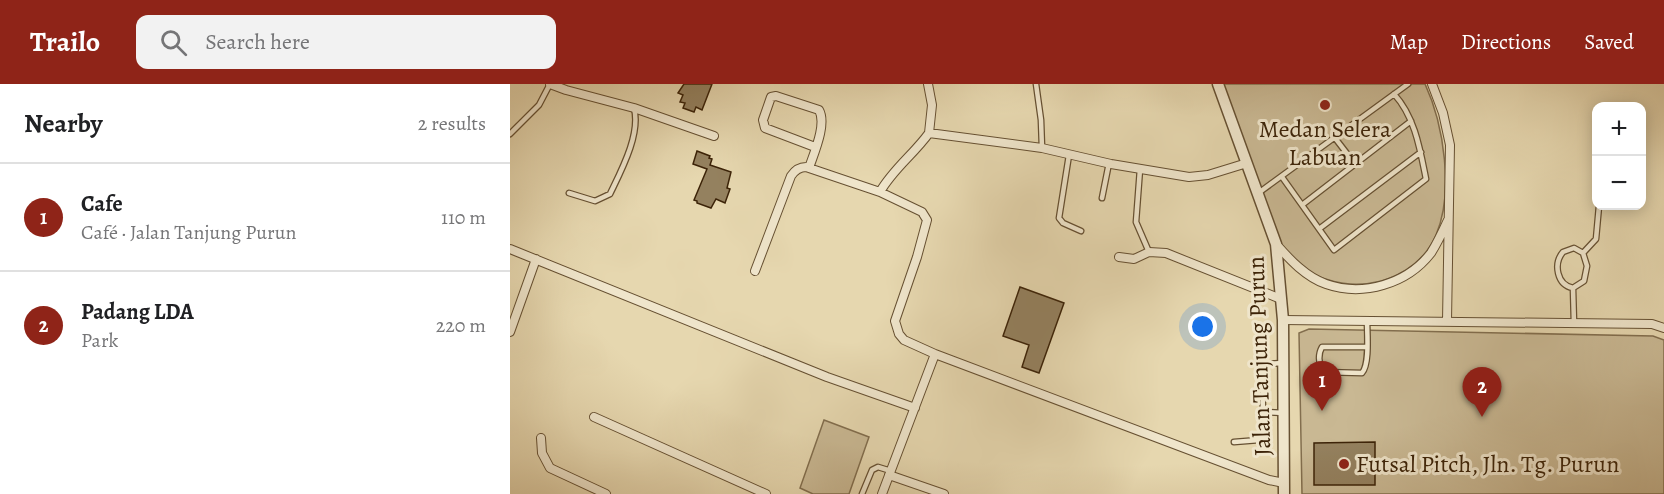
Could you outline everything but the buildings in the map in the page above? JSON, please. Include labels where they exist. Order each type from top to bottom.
[{"type":"street","points":[[550,84],[634,108],[714,136]]},
{"type":"street","points":[[880,192],[885,182],[914,153],[929,133],[932,105],[928,84]]},
{"type":"street","name":"Jalan Tanjung Purun","points":[[1218,84],[1276,244],[1283,320],[1284,489]]},
{"type":"street","points":[[1432,84],[1443,113],[1450,145],[1447,321]]},
{"type":"street","points":[[809,168],[823,122],[819,110],[776,96],[771,97],[763,120],[765,128],[815,147]]},
{"type":"street","points":[[929,133],[1042,148],[1140,169],[1198,177],[1247,163]]},
{"type":"street","points":[[754,271],[791,176],[801,167],[880,192],[922,212],[927,220],[915,265],[895,321],[898,334],[904,340],[935,354],[1269,480],[1284,489]]},
{"type":"street","points":[[1276,244],[1304,273],[1326,284],[1351,289],[1372,288],[1407,275],[1420,265],[1439,239],[1449,216]]},
{"type":"street","points":[[510,249],[827,377],[915,408]]},
{"type":"street","points":[[1119,257],[1137,259],[1149,252],[1166,253],[1281,299]]},
{"type":"street","points":[[510,332],[536,259]]},
{"type":"street","points":[[1283,320],[1652,324],[1664,328]]},
{"type":"street","points":[[882,494],[935,354]]},
{"type":"street","points":[[594,417],[766,494]]},
{"type":"street","points":[[541,438],[542,453],[550,468],[606,494]]},
{"type":"street","points":[[890,473],[944,494]]},
{"type":"lane","points":[[510,134],[539,105],[550,84]]},
{"type":"lane","points":[[1036,84],[1042,148]]},
{"type":"lane","points":[[1257,194],[1408,84]]},
{"type":"lane","points":[[1282,177],[1334,250],[1426,179],[1421,152],[1411,121],[1402,103],[1394,94]]},
{"type":"lane","points":[[568,193],[596,201],[610,194],[636,125],[634,108]]},
{"type":"lane","points":[[1302,205],[1411,121]]},
{"type":"lane","points":[[1335,138],[1355,164]]},
{"type":"lane","points":[[1319,229],[1421,152]]},
{"type":"lane","points":[[1069,154],[1059,218],[1081,231]]},
{"type":"lane","points":[[1102,198],[1109,163]]},
{"type":"lane","points":[[1140,169],[1136,222],[1149,252]]},
{"type":"lane","points":[[1583,253],[1596,239],[1599,210]]},
{"type":"lane","points":[[1574,248],[1583,253],[1587,266],[1581,284],[1573,288],[1566,286],[1559,279],[1558,259],[1567,249],[1574,248]]},
{"type":"lane","points":[[1573,288],[1574,324]]},
{"type":"lane","points":[[1367,320],[1367,347],[1366,365],[1362,373],[1322,372],[1320,366],[1322,347],[1367,347]]},
{"type":"lane","points":[[1234,442],[1259,440],[1262,437],[1263,366],[1283,363]]},
{"type":"lane","points":[[1263,412],[1284,413]]},
{"type":"lane","points":[[862,494],[872,470],[878,467],[890,473]]},
{"type":"shaded area","points":[[1222,84],[1425,84],[1442,139],[1445,180],[1445,199],[1441,218],[1436,235],[1426,252],[1398,275],[1362,284],[1325,279],[1304,268],[1279,241]]},
{"type":"shaded area","points":[[1309,329],[1653,336],[1664,340],[1664,494],[1302,494],[1299,333]]},
{"type":"shaded area","points":[[824,420],[869,437],[849,494],[813,494],[800,488]]},
{"type":"place","name":"Medan Selera Labuan","points":[[1325,105]]},
{"type":"place","name":"Cafe","points":[[1322,411]]},
{"type":"place","name":"Padang LDA","points":[[1482,417]]},
{"type":"place","name":"Futsal Pitch, Jln. Tg. Purun","points":[[1344,464]]}]
